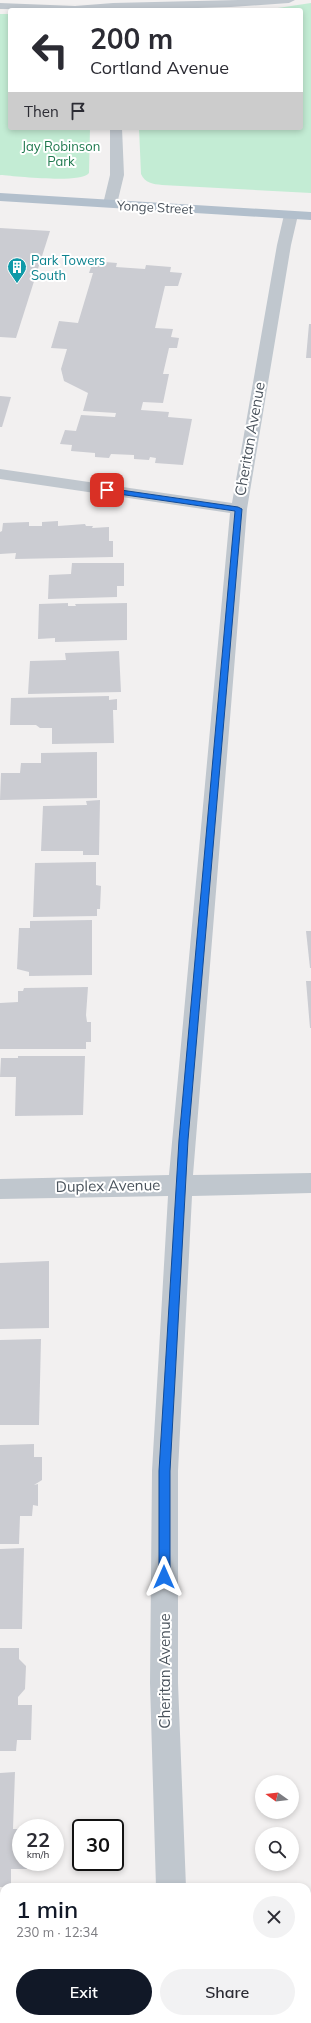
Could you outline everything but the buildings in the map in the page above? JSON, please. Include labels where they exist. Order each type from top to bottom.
[{"type":"main road","name":"Yonge Street","points":[[0,197],[311,216]]},
{"type":"street","points":[[94,8],[113,6],[231,4],[289,0]]},
{"type":"street","points":[[0,6],[38,8]]},
{"type":"street","points":[[110,204],[117,175],[116,130]]},
{"type":"street","name":"Cheritan Avenue","points":[[170,1883],[164,1683],[165,1471],[183,1140],[238,509],[284,245],[291,215]]},
{"type":"street","points":[[0,474],[238,509]]},
{"type":"street","name":"Duplex Avenue","points":[[0,1189],[311,1183]]},
{"type":"green space","points":[[311,3],[311,193],[162,185],[147,181],[141,174],[139,130],[303,130],[303,8],[278,8]]},
{"type":"green space","name":"Jay Robinson Park","points":[[0,14],[8,14],[8,130],[90,130],[89,173],[84,176],[62,179],[0,175]]},
{"type":"place","name":"Park Towers South","points":[[17,284]]},
{"type":"route","points":[[107,490],[238,509],[183,1140],[165,1471],[164,1577]]}]
